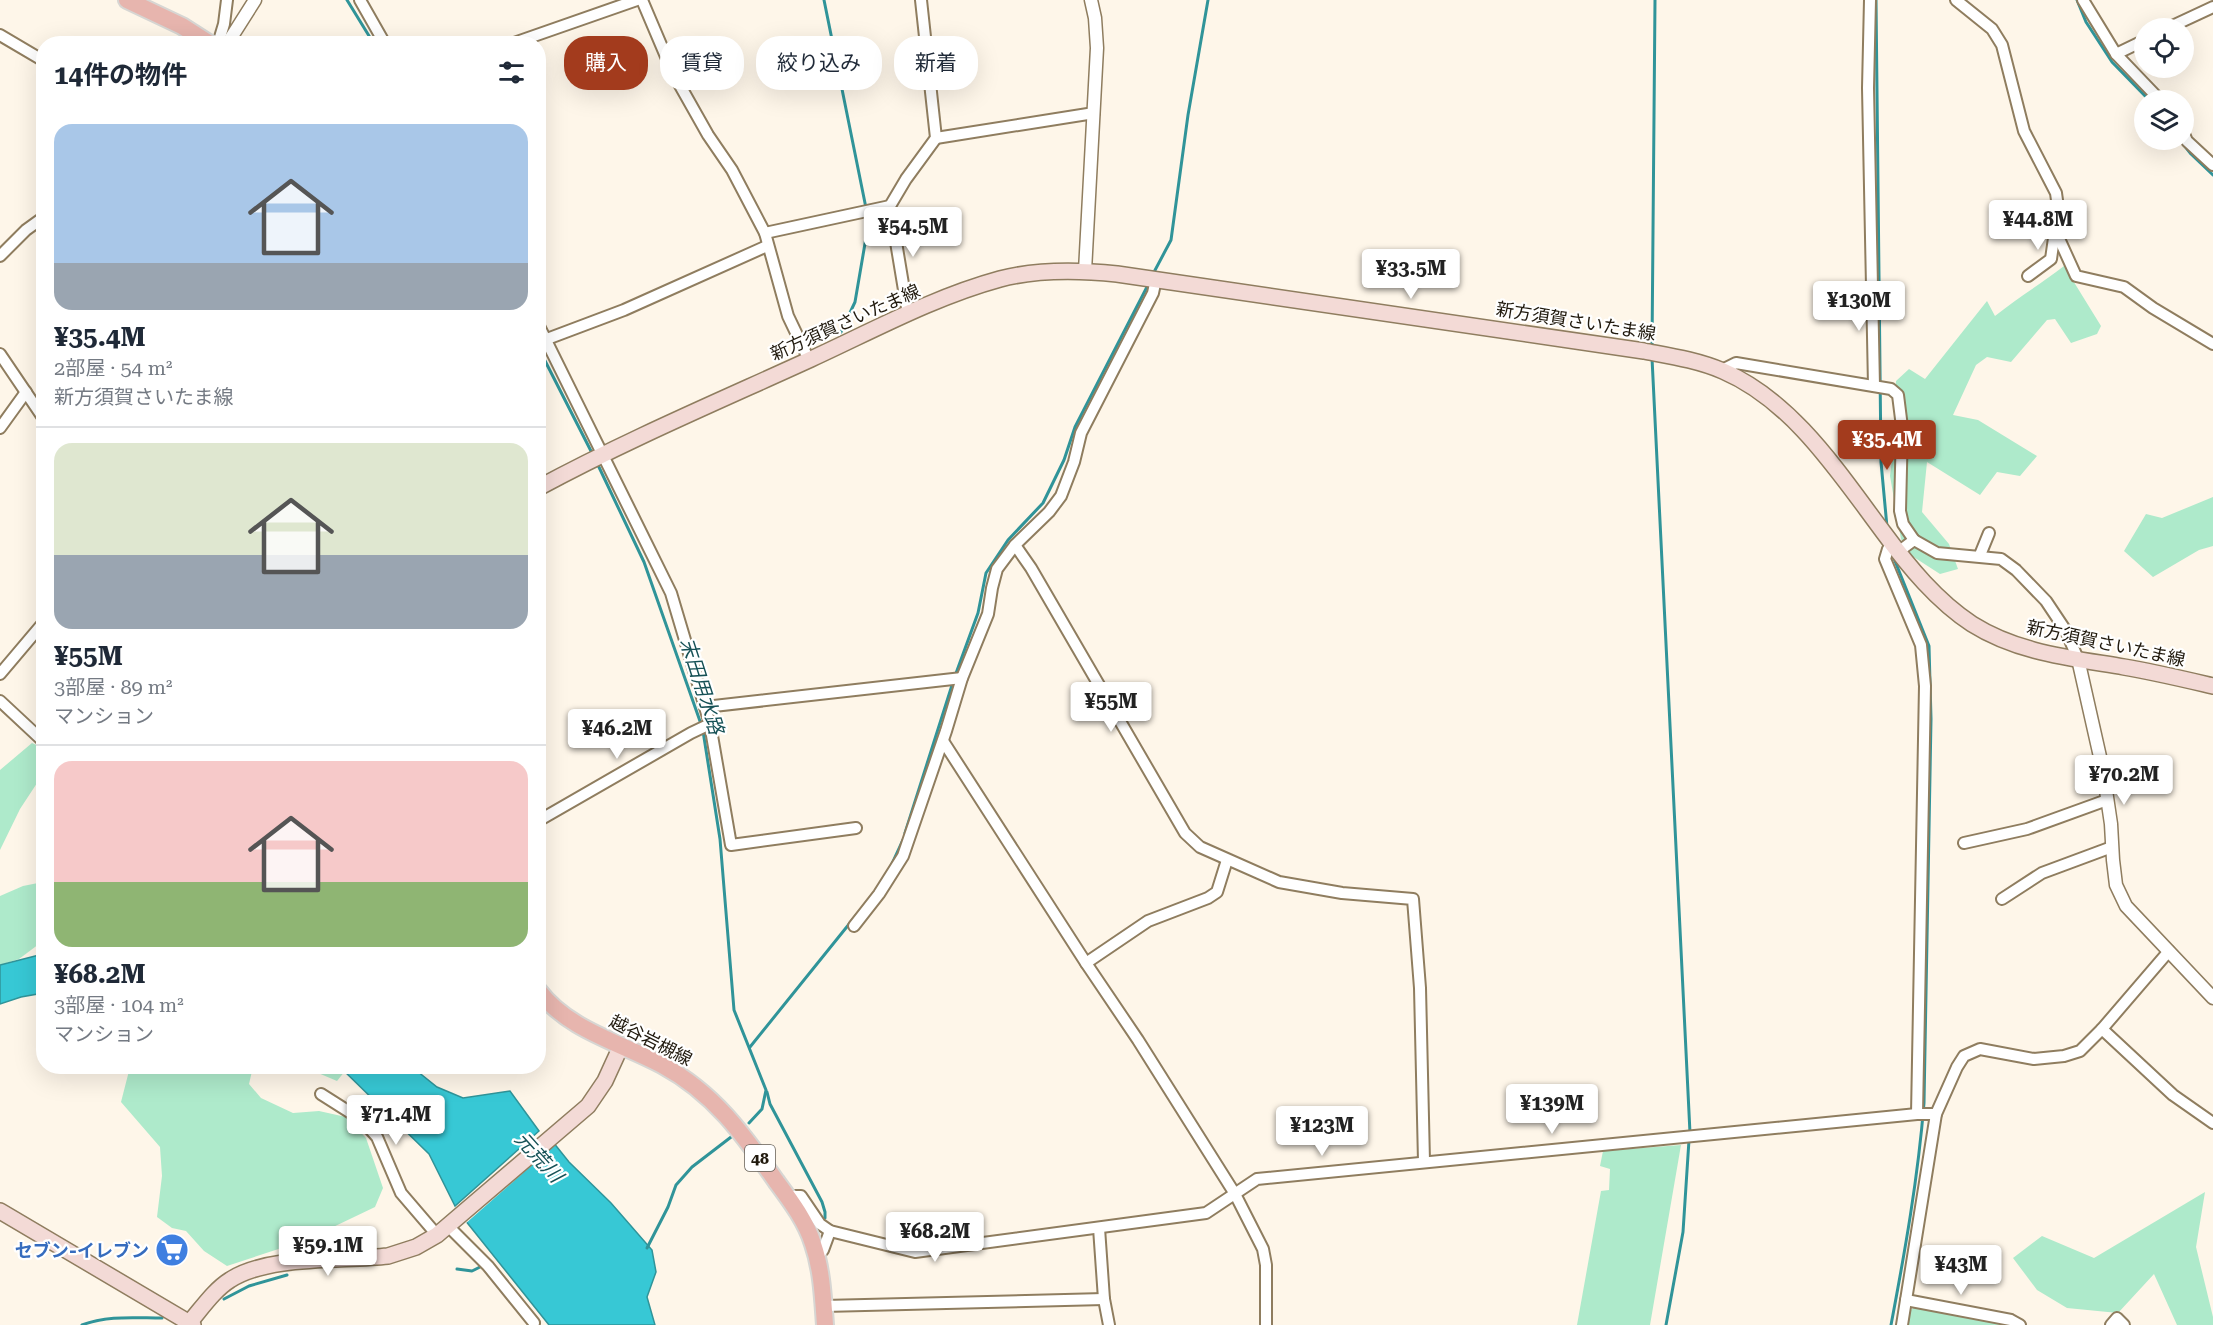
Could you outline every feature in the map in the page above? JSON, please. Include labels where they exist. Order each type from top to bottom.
[{"type":"main road","points":[[127,0],[182,26],[198,36]]},
{"type":"main road","name":"新方須賀さいたま線","points":[[546,484],[602,453],[908,314],[976,287],[1001,279],[1060,271],[1085,271],[1156,279],[1644,351],[1683,358],[1722,370],[1760,391],[1790,416],[1845,480],[1894,547],[1931,590],[1954,611],[1973,624],[2019,647],[2213,686]]},
{"type":"main road","name":"越谷岩槻線","points":[[546,999],[566,1017],[684,1078],[724,1111],[787,1196],[806,1227],[817,1257],[825,1325]]},
{"type":"main road","points":[[0,1211],[191,1324],[219,1288],[249,1270],[271,1265],[388,1256],[416,1247],[446,1228],[588,1106],[597,1095],[621,1046]]},
{"type":"street","points":[[220,36],[227,0]]},
{"type":"street","points":[[232,36],[255,0]]},
{"type":"street","points":[[360,0],[381,36]]},
{"type":"street","points":[[534,36],[637,0]]},
{"type":"street","points":[[642,0],[673,73],[708,135],[732,170],[765,233],[788,316],[809,360]]},
{"type":"street","points":[[908,314],[890,206],[906,179],[936,138],[921,0]]},
{"type":"street","points":[[1085,271],[1097,41],[1091,0]]},
{"type":"street","points":[[1870,0],[1868,88],[1874,386]]},
{"type":"street","points":[[1956,0],[1992,29],[2002,45],[2024,131],[2056,193],[2060,222],[2055,231],[2051,259],[2028,276]]},
{"type":"street","points":[[2083,0],[2116,54],[2150,90]]},
{"type":"street","points":[[2190,18],[2213,7]]},
{"type":"street","points":[[0,35],[36,55]]},
{"type":"street","points":[[2116,54],[2134,45]]},
{"type":"street","points":[[936,138],[1094,113]]},
{"type":"street","points":[[2194,147],[2213,165]]},
{"type":"street","points":[[765,233],[890,206]]},
{"type":"street","points":[[0,256],[36,223]]},
{"type":"street","points":[[2055,231],[2076,276],[2124,286],[2153,308],[2213,344]]},
{"type":"street","points":[[767,246],[624,310],[547,339],[671,593],[710,724],[731,845],[856,828]]},
{"type":"street","points":[[854,926],[879,894],[903,856],[962,678],[988,614],[997,569],[1015,545],[1061,496],[1074,462],[1081,433],[1153,293],[1156,279]]},
{"type":"street","points":[[0,354],[36,407]]},
{"type":"street","points":[[1722,370],[1736,363],[1891,388],[1899,395],[1901,405],[1900,511],[1903,524],[1914,540],[1937,553],[1980,555],[2001,559],[2016,570],[2046,601],[2066,631],[2078,659],[2103,770],[2116,885],[2126,906],[2213,998]]},
{"type":"street","points":[[0,428],[26,392]]},
{"type":"street","points":[[1980,555],[1989,533]]},
{"type":"street","points":[[1914,540],[1902,549],[1894,547],[1888,549],[1885,559],[1921,645],[1925,686],[1917,1114]]},
{"type":"street","points":[[1015,545],[1037,578],[1185,833],[1200,847],[1279,882],[1342,893],[1413,899],[1420,988],[1424,1161]]},
{"type":"street","points":[[0,674],[36,631]]},
{"type":"street","points":[[705,707],[962,678]]},
{"type":"street","points":[[0,701],[36,735]]},
{"type":"street","points":[[546,816],[710,724]]},
{"type":"street","points":[[943,741],[1138,1040],[1235,1194],[1263,1250],[1266,1265],[1266,1325]]},
{"type":"street","points":[[1964,843],[2027,829],[2107,800]]},
{"type":"street","points":[[2002,899],[2042,873],[2112,847]]},
{"type":"street","points":[[1086,963],[1148,921],[1208,898],[1217,892],[1227,860]]},
{"type":"street","points":[[1902,1325],[1936,1114],[1964,1056],[1980,1049],[2034,1059],[2064,1056],[2080,1051],[2102,1029],[2169,951]]},
{"type":"street","points":[[2102,1029],[2174,1095],[2213,1123]]},
{"type":"street","points":[[321,1094],[362,1120],[377,1137],[401,1193],[446,1228],[488,1266],[534,1323]]},
{"type":"street","points":[[787,1196],[801,1196],[820,1224],[830,1231],[898,1249],[915,1251],[1206,1213],[1257,1179],[1424,1161],[1936,1114]]},
{"type":"street","points":[[1099,1228],[1104,1299],[1110,1325]]},
{"type":"street","points":[[817,1257],[823,1250],[830,1231]]},
{"type":"street","points":[[824,1306],[1104,1299]]},
{"type":"street","points":[[1906,1300],[2014,1323]]},
{"type":"street","points":[[2111,1325],[2116,1318],[2124,1325]]},
{"type":"green space","points":[[2064,266],[2101,326],[2097,334],[2071,343],[2055,319],[2047,320],[2011,362],[1987,357],[1976,365],[1953,415],[1978,420],[2037,456],[2020,476],[1997,472],[1980,495],[1927,462],[1922,512],[1949,544],[1958,569],[1940,574],[1909,554],[1901,539],[1890,476],[1896,381],[1909,369],[1925,379],[1987,301],[1995,316]]},
{"type":"green space","points":[[2213,497],[2213,546],[2199,550],[2153,577],[2124,551],[2146,514],[2162,518]]},
{"type":"green space","points":[[32,743],[36,745],[36,785],[20,809],[0,850],[0,770]]},
{"type":"green space","points":[[36,883],[36,946],[19,959],[0,965],[0,896],[23,886]]},
{"type":"green space","points":[[128,1074],[251,1074],[249,1084],[261,1098],[293,1113],[319,1111],[346,1117],[366,1138],[383,1188],[375,1207],[306,1240],[227,1266],[204,1251],[186,1231],[172,1228],[157,1217],[162,1176],[160,1147],[121,1102]]},
{"type":"green space","points":[[320,1074],[343,1074],[337,1081]]},
{"type":"green space","points":[[1681,1145],[1650,1325],[1577,1325],[1601,1191],[1609,1190],[1610,1169],[1600,1166],[1603,1151]]},
{"type":"green space","points":[[2205,1192],[2196,1247],[2213,1325],[2177,1325],[2154,1274],[2118,1313],[2067,1308],[2037,1290],[2013,1258],[2042,1236],[2094,1258]]},
{"type":"green space","points":[[1914,1307],[2003,1325],[1907,1325],[1910,1311]]},
{"type":"water","points":[[36,956],[36,994],[0,1004],[0,965]]},
{"type":"water","points":[[347,1074],[421,1074],[437,1087],[463,1098],[510,1091],[539,1131],[455,1206],[429,1154]]},
{"type":"water","name":"元荒川","points":[[553,1142],[652,1250],[656,1272],[647,1297],[655,1325],[549,1325],[465,1220]]},
{"type":"pier","points":[[554,1140],[557,1143],[465,1224],[462,1221]]},
{"type":"waterway","name":"末田用水路","points":[[347,0],[369,36]]},
{"type":"waterway","points":[[824,0],[866,208]]},
{"type":"waterway","points":[[1153,274],[1171,240],[1188,115],[1208,0]]},
{"type":"waterway","points":[[1652,348],[1655,0]]},
{"type":"waterway","points":[[1876,0],[1881,462],[1887,527]]},
{"type":"waterway","points":[[2077,0],[2086,22],[2112,62],[2139,90]]},
{"type":"waterway","points":[[2188,150],[2213,175]]},
{"type":"waterway","points":[[841,332],[855,302],[868,226],[867,214]]},
{"type":"waterway","points":[[955,676],[978,613],[986,573],[1008,540],[1043,503],[1064,460],[1075,427],[1149,283]]},
{"type":"waterway","points":[[1652,358],[1690,1133]]},
{"type":"waterway","name":"末田用水路","points":[[546,363],[593,455]]},
{"type":"waterway","name":"末田用水路","points":[[597,463],[644,562],[701,724]]},
{"type":"waterway","points":[[1891,1325],[1910,1214],[1924,1103],[1931,719],[1929,646],[1893,556]]},
{"type":"waterway","points":[[905,833],[953,682]]},
{"type":"waterway","name":"末田用水路","points":[[703,731],[720,839],[734,1010],[766,1090],[762,1109],[749,1123]]},
{"type":"waterway","points":[[891,866],[903,840]]},
{"type":"waterway","points":[[750,1047],[858,913]]},
{"type":"waterway","points":[[767,1092],[770,1104],[822,1202],[825,1218]]},
{"type":"waterway","points":[[647,1248],[668,1207],[676,1185],[692,1167],[735,1134]]},
{"type":"waterway","points":[[1666,1325],[1683,1232],[1689,1140]]},
{"type":"waterway","points":[[457,1269],[472,1271],[480,1267]]},
{"type":"waterway","points":[[224,1299],[249,1286],[287,1275]]},
{"type":"waterway","points":[[82,1325],[111,1318],[162,1318]]},
{"type":"place","name":"セブン-イレブン","points":[[172,1250]]}]
